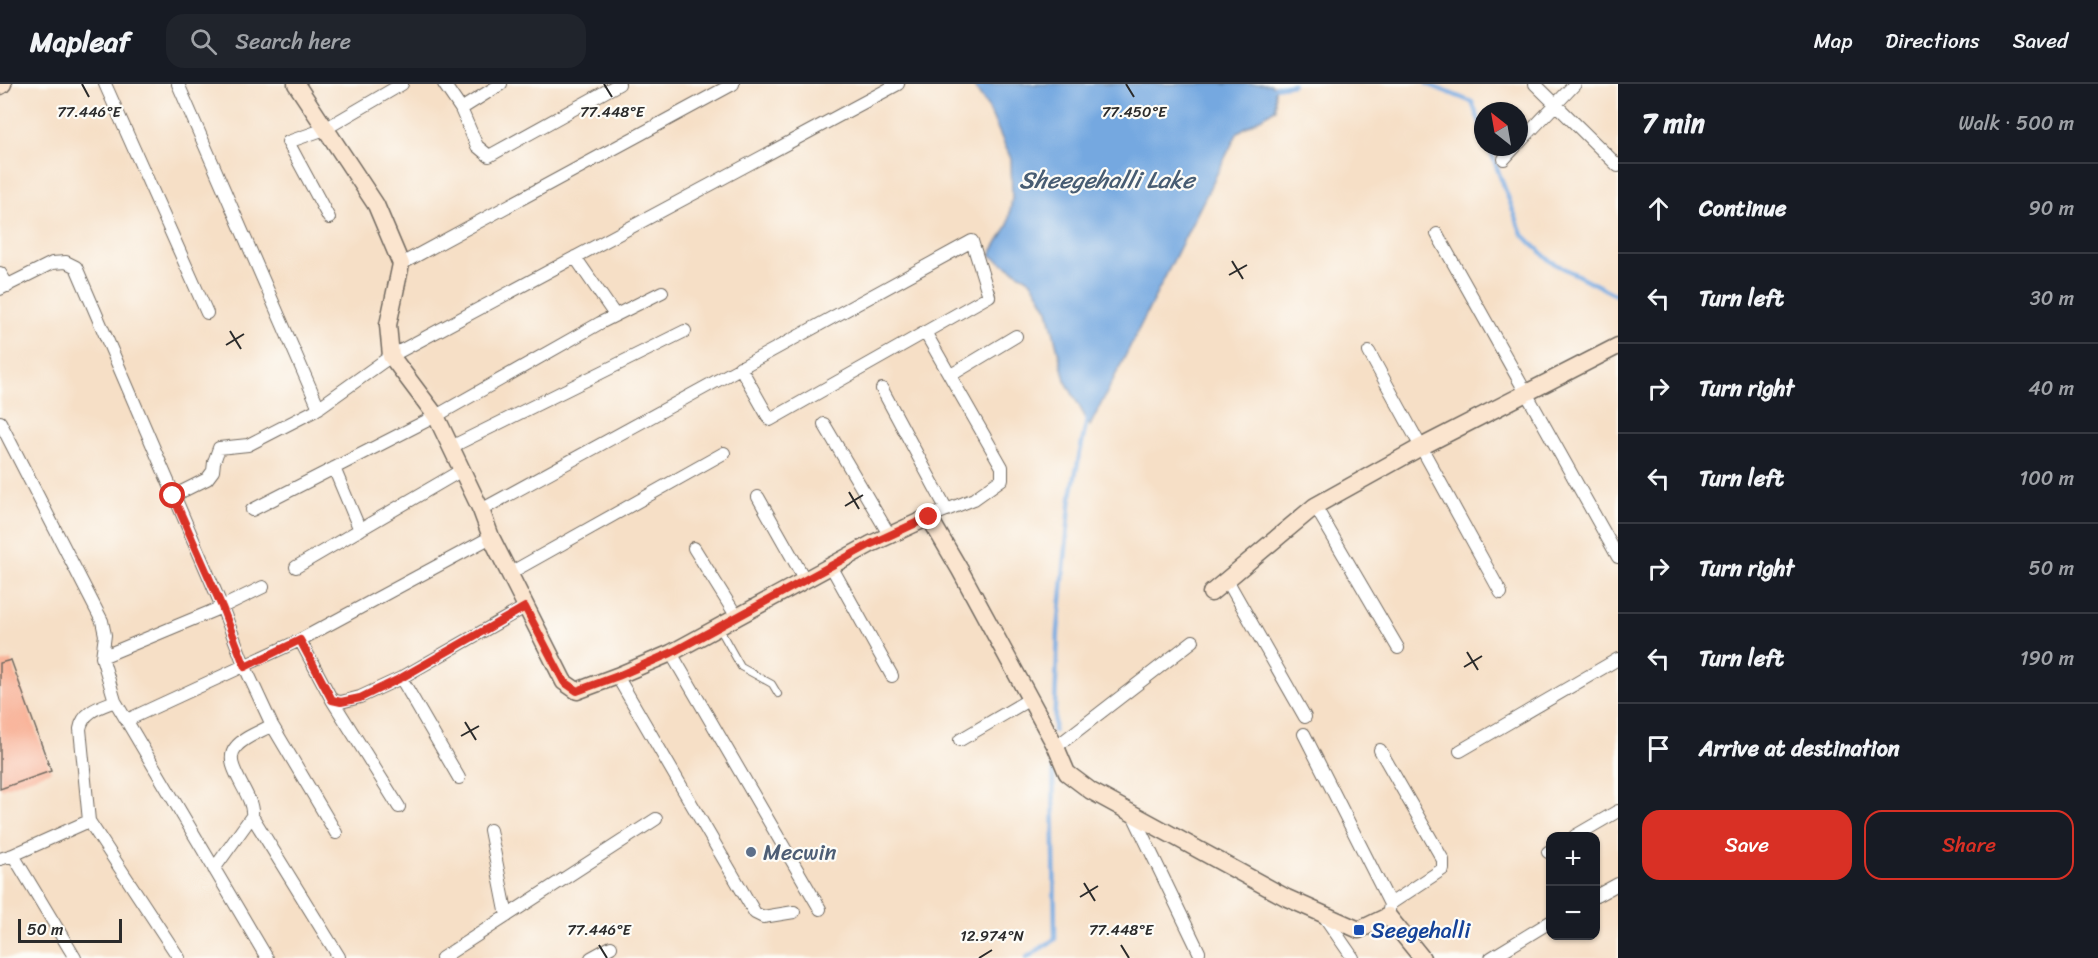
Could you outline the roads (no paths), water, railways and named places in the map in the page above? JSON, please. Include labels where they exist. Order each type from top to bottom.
[{"type":"street","points":[[105,84],[207,313]]},
{"type":"street","points":[[178,84],[286,327],[319,408]]},
{"type":"street","points":[[296,84],[376,205],[401,264],[388,325],[391,356],[436,416],[525,607],[564,682],[577,691],[671,653],[890,536],[974,499],[1002,479],[1002,467],[925,332]]},
{"type":"street","points":[[329,218],[288,142],[325,129],[402,84]]},
{"type":"street","points":[[444,84],[461,109],[477,146],[489,156],[619,84]]},
{"type":"street","points":[[461,109],[501,84]]},
{"type":"street","points":[[401,264],[733,84]]},
{"type":"street","points":[[173,496],[207,479],[213,471],[219,448],[248,445],[319,408],[391,356],[898,84]]},
{"type":"street","points":[[1535,84],[1618,166]]},
{"type":"street","points":[[1528,134],[1575,84]]},
{"type":"street","points":[[1504,159],[1507,156]]},
{"type":"street","points":[[1437,234],[1618,557]]},
{"type":"street","points":[[481,510],[740,367],[972,241],[989,296],[770,420],[740,367]]},
{"type":"street","points":[[575,257],[615,315]]},
{"type":"street","points":[[0,273],[4,287],[52,263],[66,262],[76,267],[222,607],[245,667],[272,724],[336,833]]},
{"type":"street","points":[[252,510],[436,416],[615,315],[662,292]]},
{"type":"street","points":[[451,447],[685,330]]},
{"type":"street","points":[[951,375],[1017,336]]},
{"type":"street","points":[[1211,593],[1315,506],[1421,447],[1618,346]]},
{"type":"street","points":[[1369,352],[1501,593]]},
{"type":"street","points":[[882,389],[946,510]]},
{"type":"street","points":[[0,422],[102,621],[105,635],[102,657],[115,700],[267,958]]},
{"type":"street","points":[[824,424],[890,536]]},
{"type":"street","points":[[510,573],[724,453]]},
{"type":"street","points":[[334,468],[360,530]]},
{"type":"street","points":[[296,567],[462,470]]},
{"type":"street","points":[[758,497],[805,580]]},
{"type":"street","points":[[1315,506],[1398,648]]},
{"type":"street","points":[[929,517],[1056,747],[1066,773],[1132,815],[1287,898],[1359,930],[1443,869],[1443,860],[1380,750]]},
{"type":"street","points":[[127,720],[300,640],[491,537]]},
{"type":"street","points":[[694,548],[737,617]]},
{"type":"street","points":[[831,566],[892,676]]},
{"type":"street","points":[[1227,580],[1305,717]]},
{"type":"street","points":[[102,657],[222,607],[263,587]]},
{"type":"street","points":[[332,700],[341,702],[360,698],[401,678],[525,607]]},
{"type":"street","points":[[300,640],[332,700],[399,807]]},
{"type":"street","points":[[1056,747],[1193,641]]},
{"type":"street","points":[[671,653],[820,909]]},
{"type":"street","points":[[1460,751],[1618,659]]},
{"type":"street","points":[[618,676],[755,913],[763,917],[794,912]]},
{"type":"street","points":[[401,678],[459,778]]},
{"type":"street","points":[[960,740],[1030,699]]},
{"type":"street","points":[[115,700],[89,712],[82,720],[80,729],[89,821],[179,958]]},
{"type":"street","points":[[214,869],[252,816],[254,808],[232,763],[232,753],[237,745],[272,724]]},
{"type":"street","points":[[1304,735],[1389,910],[1422,958]]},
{"type":"street","points":[[1583,832],[1618,811]]},
{"type":"street","points":[[1132,815],[1199,952]]},
{"type":"street","points":[[252,816],[339,957]]},
{"type":"street","points":[[442,958],[656,819]]},
{"type":"street","points":[[0,859],[89,821]]},
{"type":"street","points":[[490,830],[507,916]]},
{"type":"street","points":[[13,855],[75,958]]},
{"type":"street","points":[[1600,894],[1618,884]]},
{"type":"street","points":[[1324,916],[1353,958]]},
{"type":"street","points":[[1491,958],[1546,925]]},
{"type":"street","points":[[591,958],[611,947]]},
{"type":"lane","points":[[719,627],[741,667],[772,684],[778,694]]},
{"type":"water","name":"Sheegehalli Lake","points":[[972,84],[1270,84],[1275,87],[1275,109],[1238,132],[1090,426],[1065,380],[1048,310],[1031,281],[990,255],[1008,225],[1012,198],[1011,159],[988,107]]},
{"type":"waterway","points":[[1275,87],[1293,84]]},
{"type":"waterway","points":[[1427,84],[1472,102],[1474,107]]},
{"type":"waterway","points":[[1492,156],[1522,234],[1550,261],[1618,296]]},
{"type":"waterway","points":[[1054,731],[1058,631],[1071,495],[1088,415]]},
{"type":"waterway","points":[[1026,958],[1055,939],[1053,757]]},
{"type":"place","name":"Mecwin","points":[[751,852]]},
{"type":"place","name":"Seegehalli","points":[[1359,930]]}]
